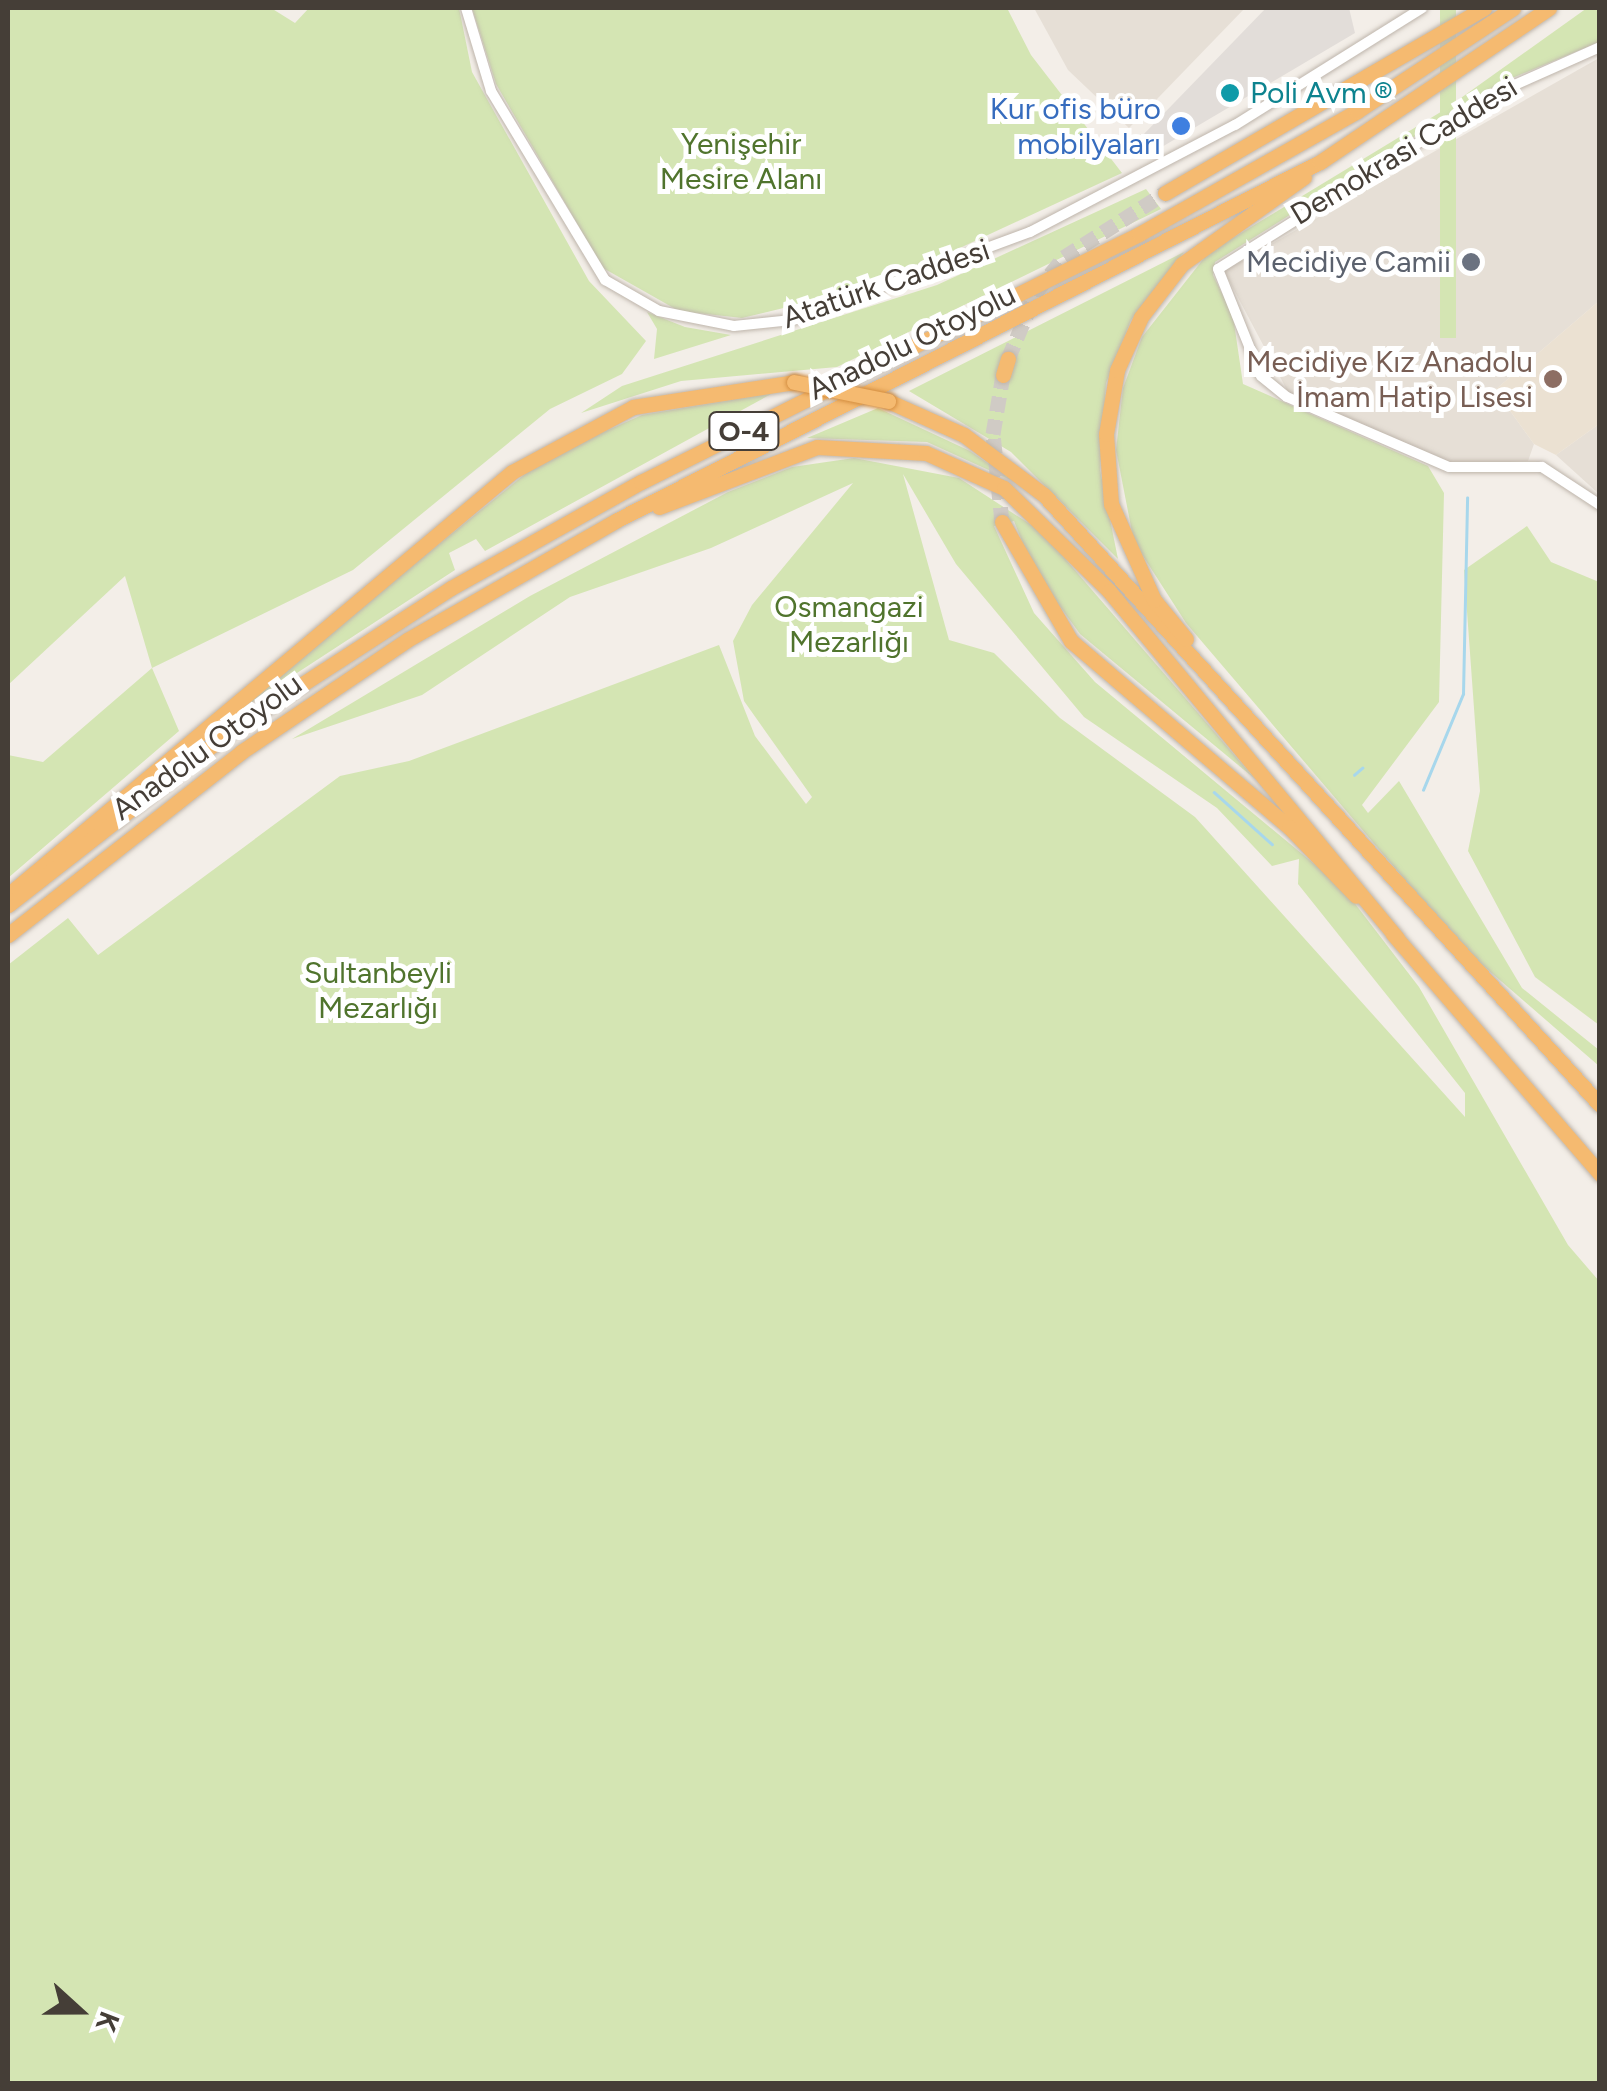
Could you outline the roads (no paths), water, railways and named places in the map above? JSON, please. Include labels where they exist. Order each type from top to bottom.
[{"type":"highway","points":[[1165,193],[1484,8]]},
{"type":"highway","name":"Anadolu Otoyolu","points":[[8,905],[236,727],[434,598],[656,475],[1139,234],[1357,111],[1513,8]]},
{"type":"highway","name":"Anadolu Otoyolu","points":[[8,935],[242,752],[407,640],[618,520],[1320,162],[1549,8]]},
{"type":"highway","points":[[1220,687],[1126,546],[1111,504],[1109,403],[1134,330],[1182,264],[1320,162]]},
{"type":"highway","points":[[8,895],[512,472],[633,407],[794,382],[888,401],[964,436],[1044,495],[1600,1105]]},
{"type":"highway","points":[[618,520],[817,447],[881,445],[978,473],[1057,533],[1600,1174]]},
{"type":"highway","points":[[1002,522],[1072,641],[1290,827],[1397,938]]},
{"type":"street","name":"Atatürk Caddesi","points":[[466,8],[491,91],[606,280],[685,319],[792,320],[880,292],[1030,232],[1166,162],[1422,8]]},
{"type":"street","name":"Demokrasi Caddesi","points":[[1600,48],[1500,92],[1218,269],[1261,376],[1287,398],[1449,467],[1542,467],[1600,505]]},
{"type":"waterway","points":[[1423,790],[1463,694],[1467,498]]},
{"type":"waterway","points":[[1354,775],[1362,768]]},
{"type":"waterway","points":[[1214,792],[1272,844]]},
{"type":"tunnel","points":[[1008,359],[1036,292],[1064,257],[1165,193]]},
{"type":"tunnel","points":[[1002,522],[993,434],[1003,375]]},
{"type":"place","name":"Poli Avm ®","points":[[1230,93]]},
{"type":"place","name":"Kur ofis büro mobilyaları","points":[[1181,126]]},
{"type":"place","name":"Mecidiye Camii","points":[[1471,262]]},
{"type":"place","name":"Mecidiye Kız Anadolu İmam Hatip Lisesi","points":[[1553,379]]},
{"type":"park label","name":"Yenişehir Mesire Alanı","points":[[741,161]]},
{"type":"park label","name":"Osmangazi Mezarlığı","points":[[849,624]]},
{"type":"park label","name":"Sultanbeyli Mezarlığı","points":[[378,990]]}]
